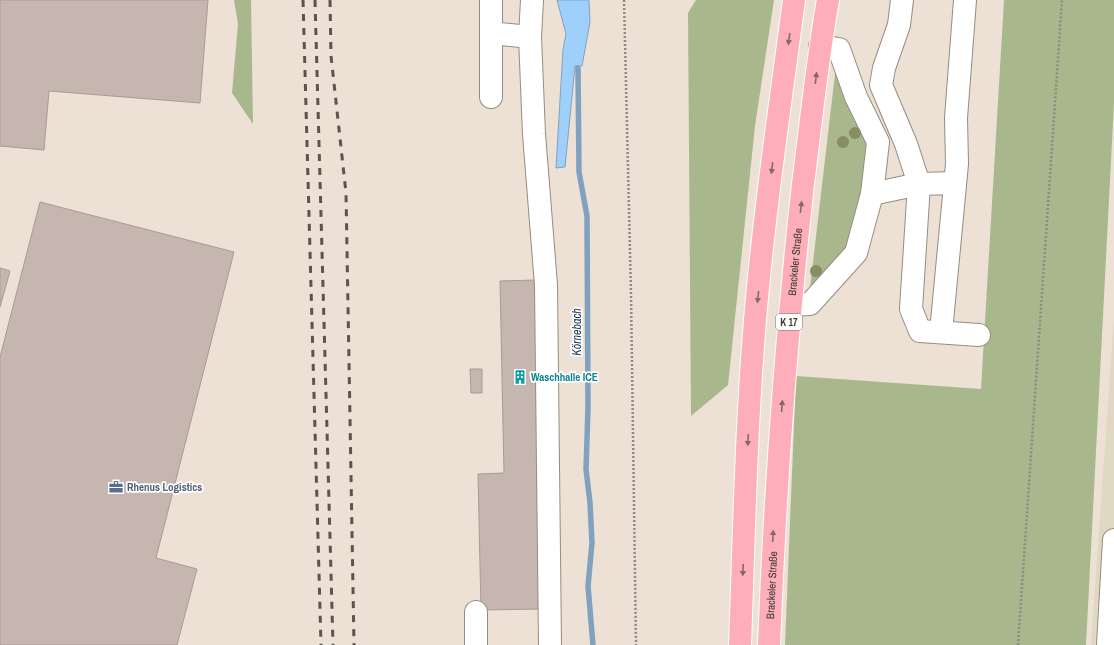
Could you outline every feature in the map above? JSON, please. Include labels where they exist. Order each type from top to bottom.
[{"type":"highway","points":[[740,645],[745,503],[755,320],[766,216],[794,0]]},
{"type":"highway","name":"Brackeler Straße","points":[[768,645],[775,502],[790,305],[820,46],[828,0]]},
{"type":"lane","points":[[491,0],[491,97]]},
{"type":"lane","points":[[532,0],[530,37],[534,134],[546,285],[550,645]]},
{"type":"lane","points":[[902,0],[899,25],[884,68],[881,85],[906,144],[919,184],[911,309],[920,331],[979,334]]},
{"type":"lane","points":[[941,332],[957,164],[956,118],[965,0]]},
{"type":"lane","points":[[492,33],[530,37]]},
{"type":"lane","points":[[790,305],[810,304],[856,253],[872,194],[878,142],[856,97],[839,49],[820,46]]},
{"type":"lane","points":[[872,194],[919,184],[955,183]]},
{"type":"lane","points":[[1108,645],[1114,540]]},
{"type":"lane","points":[[476,612],[476,645]]},
{"type":"path","points":[[624,0],[632,294],[636,645]]},
{"type":"path","points":[[1018,645],[1062,0]]},
{"type":"shaded area","points":[[1114,317],[1114,645],[1091,645]]},
{"type":"green space","points":[[234,0],[251,0],[253,124],[232,93],[238,24]]},
{"type":"green space","points":[[696,0],[774,0],[755,126],[728,385],[691,416],[688,13]]},
{"type":"green space","points":[[1004,0],[1114,0],[1114,103],[1086,645],[785,645],[796,376],[981,389]]},
{"type":"green space","points":[[835,74],[838,75],[870,135],[857,235],[849,250],[828,267],[811,289],[810,288]]},
{"type":"water","points":[[557,0],[589,0],[590,22],[582,66],[575,66],[565,167],[556,168],[563,49],[566,34]]},
{"type":"building","points":[[0,0],[208,0],[200,103],[49,91],[44,150],[0,146]]},
{"type":"building","points":[[40,202],[234,252],[156,558],[197,569],[177,645],[0,645],[0,357]]},
{"type":"building","points":[[0,268],[10,271],[0,307]]},
{"type":"building","name":"Waschhalle ICE","points":[[536,280],[542,609],[481,610],[478,474],[504,473],[500,281]]},
{"type":"building","points":[[470,369],[482,369],[482,393],[471,393]]},
{"type":"waterway","name":"Körnebach","points":[[578,68],[579,172],[587,216],[588,408],[586,469],[590,503],[592,543],[588,586],[593,645]]},
{"type":"railway","points":[[303,0],[321,645]]},
{"type":"railway","points":[[315,0],[333,645]]},
{"type":"railway","points":[[330,0],[331,56],[346,193],[354,645]]},
{"type":"place","name":"Waschhalle ICE","points":[[520,377]]},
{"type":"place","name":"Rhenus Logistics","points":[[116,487]]}]
